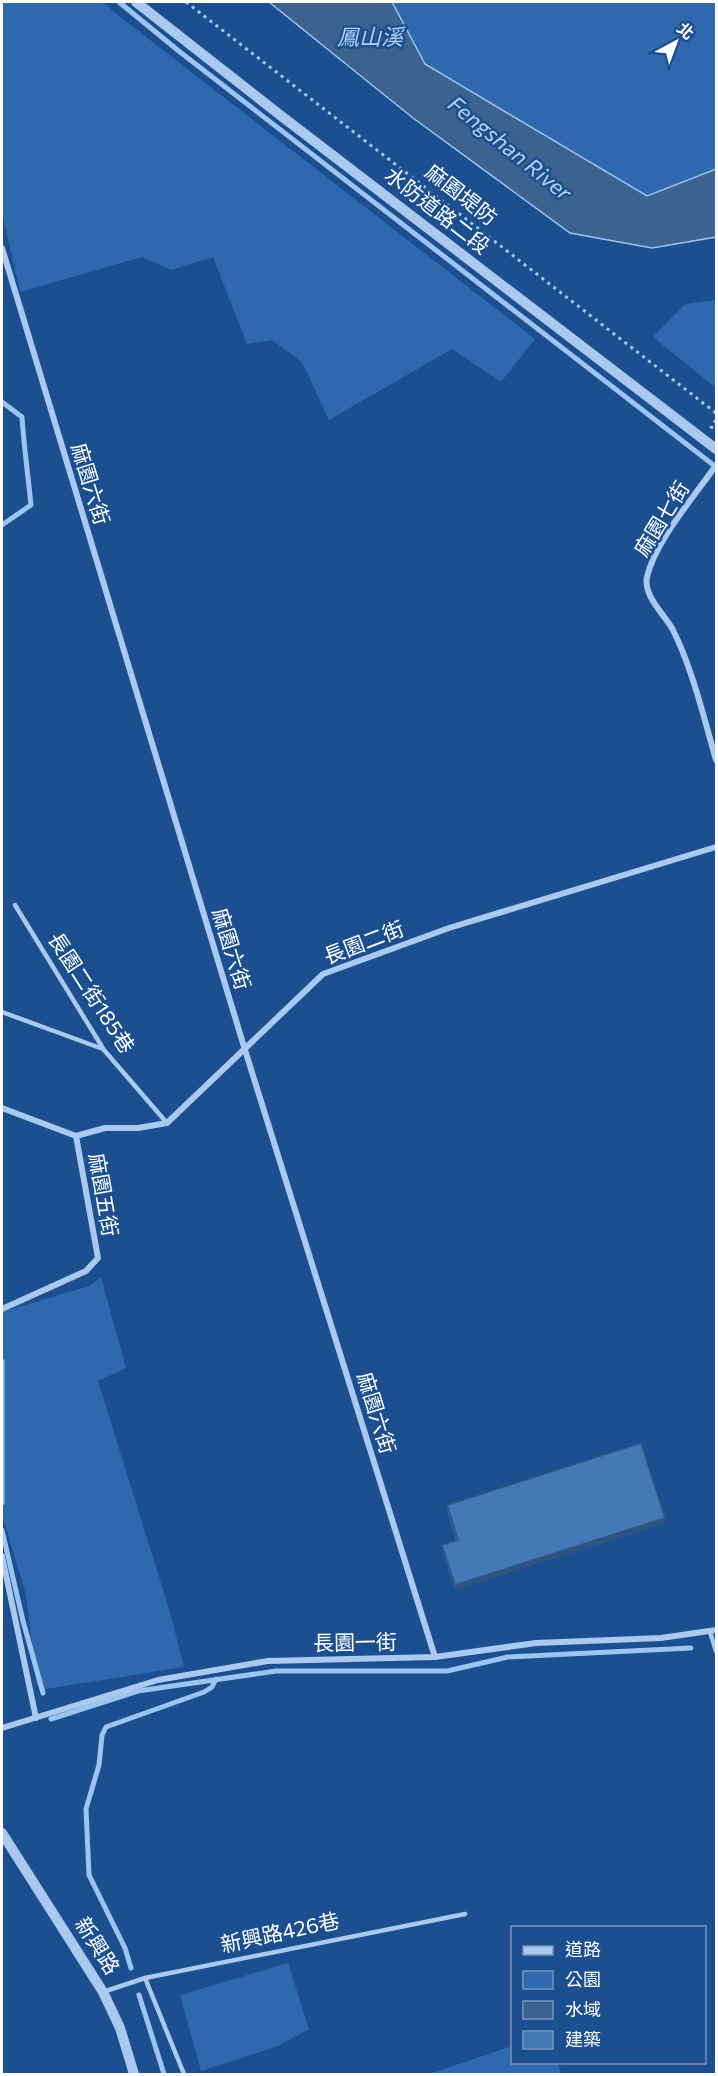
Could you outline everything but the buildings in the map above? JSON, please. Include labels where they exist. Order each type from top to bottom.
[{"type":"street","name":"水防道路二段","points":[[136,2],[466,259],[717,449]]},
{"type":"street","name":"麻園六街","points":[[2,248],[244,1050],[435,1657]]},
{"type":"street","name":"麻園七街","points":[[717,465],[666,537],[655,556],[646,580],[650,594],[672,628],[683,653],[717,760]]},
{"type":"street","name":"長園二街","points":[[166,1124],[323,974],[449,928],[717,847]]},
{"type":"street","points":[[2,1108],[76,1136],[105,1128],[138,1128],[166,1124]]},
{"type":"street","name":"麻園五街","points":[[2,1309],[86,1271],[98,1258],[76,1136]]},
{"type":"street","points":[[2,1556],[36,1718]]},
{"type":"street","name":"長園一街","points":[[2,1728],[158,1680],[268,1661],[435,1657],[536,1643],[661,1638],[713,1631]]},
{"type":"street","name":"新興路","points":[[2,1833],[5,1847],[103,1992],[120,2028],[134,2074]]},
{"type":"lane","name":"長園二街185巷","points":[[15,905],[104,1050],[166,1124]]},
{"type":"lane","points":[[2,1012],[104,1050]]},
{"type":"lane","points":[[713,1631],[717,1651]]},
{"type":"lane","name":"新興路426巷","points":[[103,1992],[145,1978],[465,1914]]},
{"type":"lane","points":[[145,1978],[184,2074]]},
{"type":"path","name":"麻園堤防","points":[[186,2],[717,413]]},
{"type":"path","points":[[717,420],[711,427],[717,431]]},
{"type":"green space","points":[[2,2],[104,2],[535,339],[501,382],[452,349],[329,420],[302,362],[272,340],[247,344],[213,257],[171,270],[142,257],[20,292],[2,212]]},
{"type":"green space","points":[[392,2],[716,2],[716,169],[647,196],[425,64]]},
{"type":"green space","points":[[716,300],[716,388],[653,337],[685,304]]},
{"type":"green space","points":[[101,1277],[126,1368],[98,1381],[170,1612],[184,1667],[46,1689],[37,1686],[26,1595],[3,1518],[2,1312],[89,1286]]},
{"type":"green space","points":[[288,1963],[309,2029],[278,2046],[201,2071],[180,1995]]},
{"type":"green space","points":[[511,2046],[511,2064],[558,2064],[561,2074],[429,2074]]},
{"type":"water","name":"鳳山溪","points":[[269,2],[392,2],[425,64],[647,196],[716,169],[716,237],[652,248],[570,233],[413,118]]},
{"type":"waterway","points":[[119,2],[180,52],[716,467]]},
{"type":"waterway","points":[[2,402],[22,417],[31,505],[2,525]]},
{"type":"waterway","points":[[2,1361],[2,1503]]},
{"type":"waterway","points":[[2,1530],[23,1621],[43,1693]]},
{"type":"waterway","points":[[51,1719],[138,1691],[276,1671],[447,1671],[508,1657],[691,1648]]},
{"type":"waterway","points":[[131,1968],[125,1948],[89,1875],[86,1809],[99,1765],[102,1735],[106,1727],[204,1692],[212,1687],[216,1679]]},
{"type":"waterway","points":[[139,1995],[164,2074]]},
{"type":"water label","name":"Fengshan River","points":[[510,148]]}]
